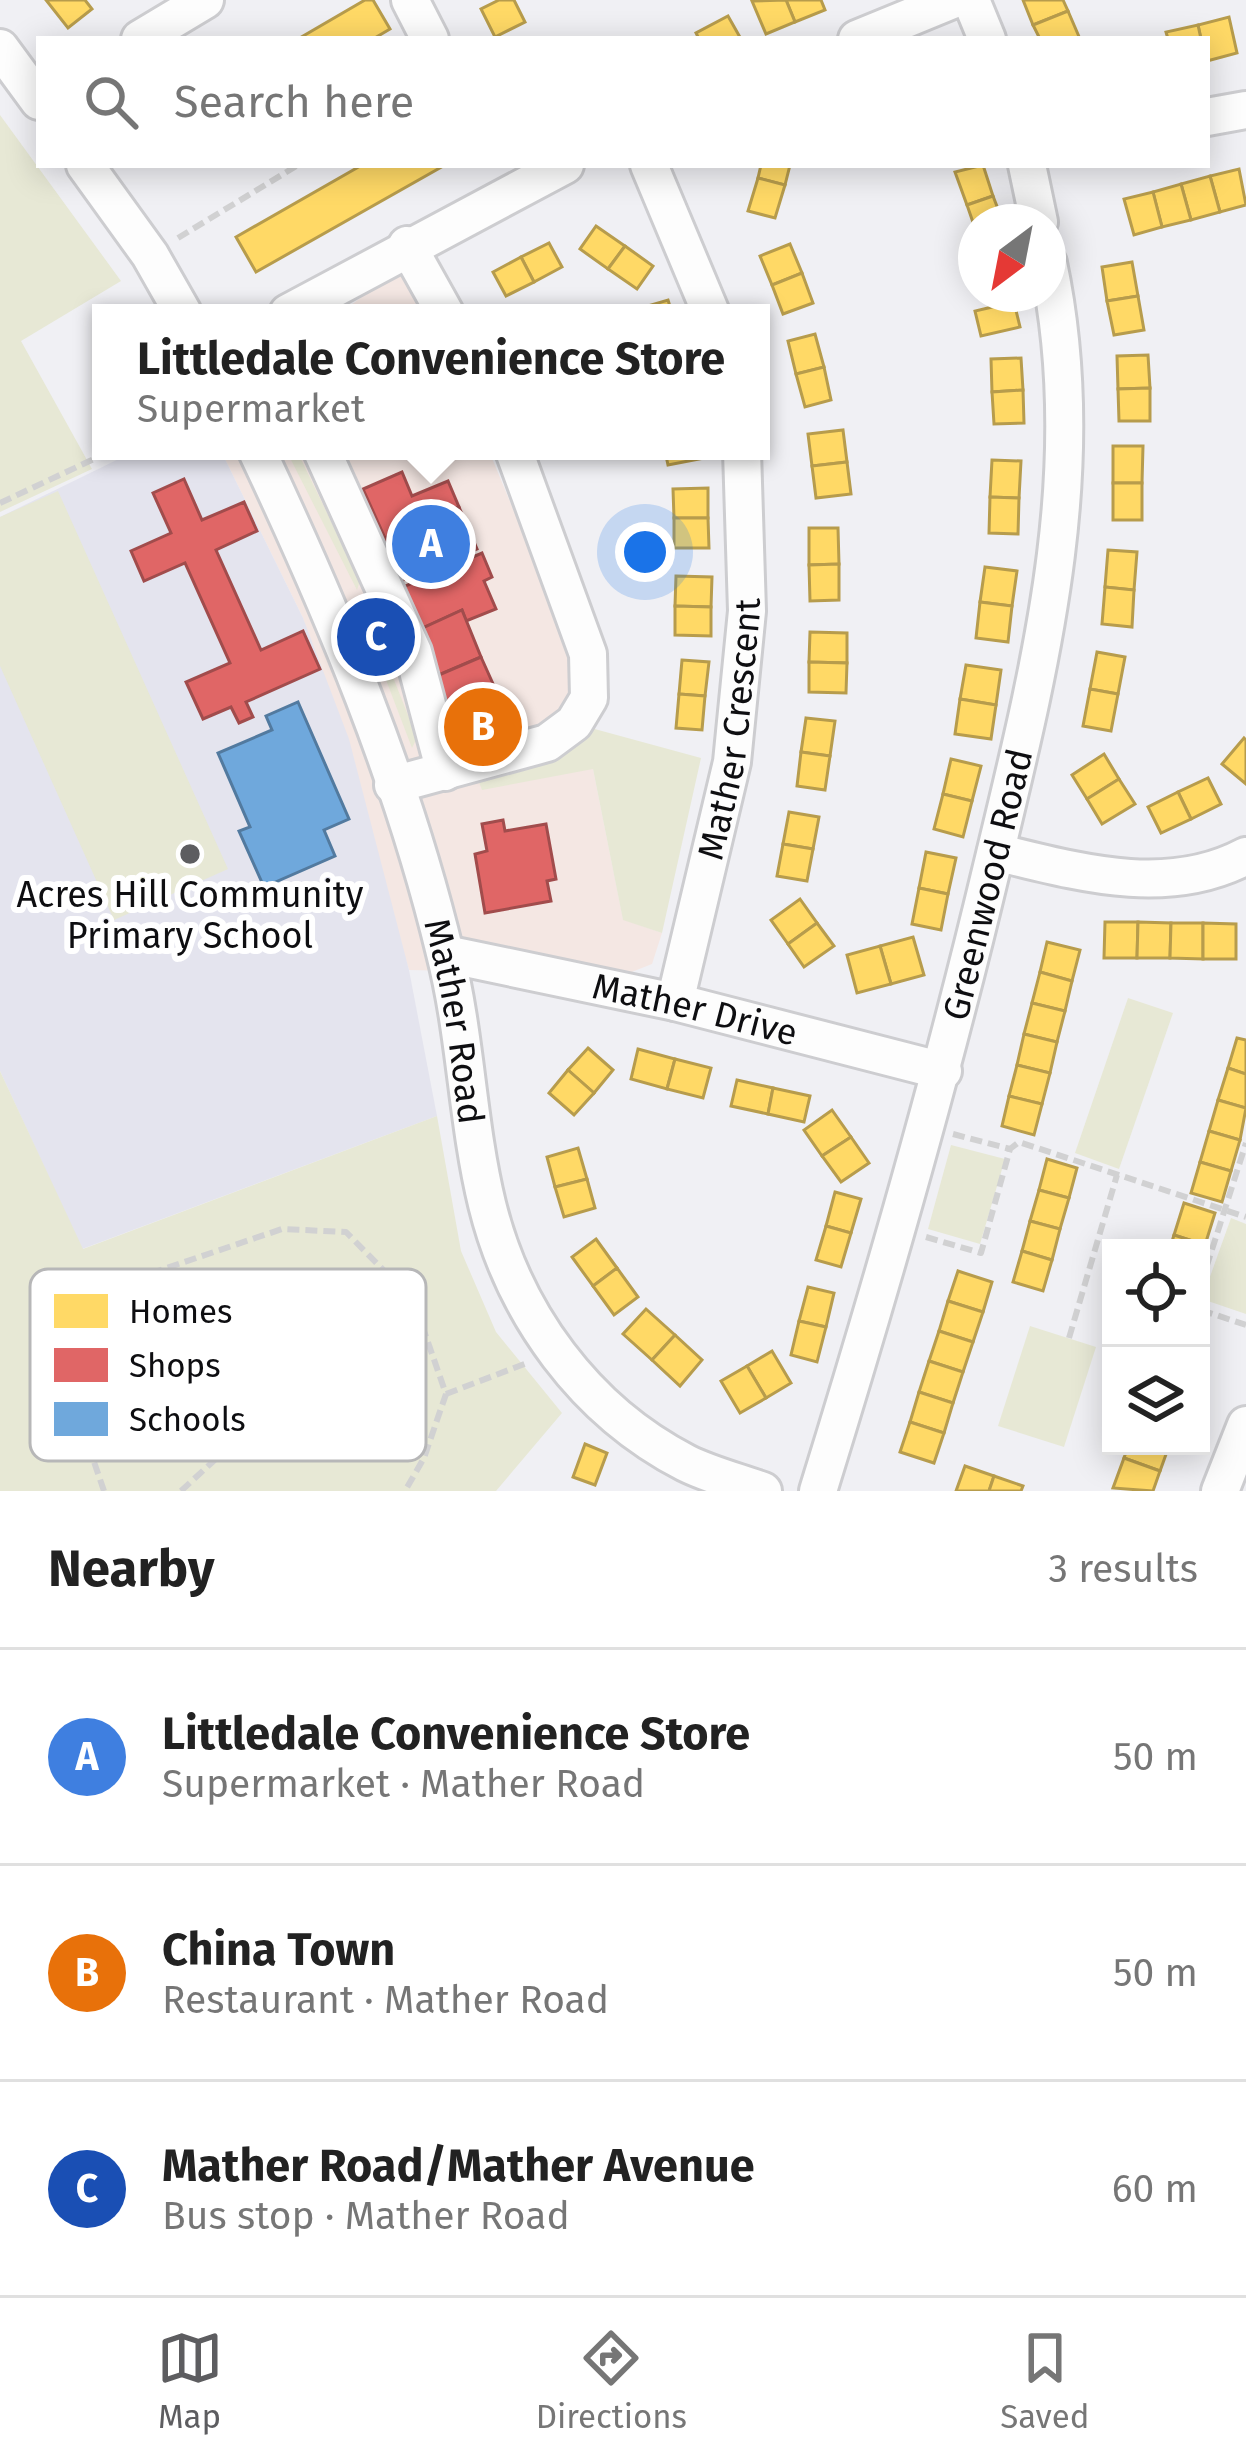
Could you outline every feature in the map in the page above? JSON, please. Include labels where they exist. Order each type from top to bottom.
[{"type":"street","points":[[145,36],[205,0]]},
{"type":"street","points":[[410,0],[428,36]]},
{"type":"street","points":[[864,36],[952,0]]},
{"type":"street","points":[[971,0],[985,36]]},
{"type":"street","points":[[0,48],[36,97]]},
{"type":"street","points":[[1210,116],[1246,110]]},
{"type":"street","points":[[87,168],[177,304]]},
{"type":"street","points":[[304,304],[407,245],[501,179],[551,168]]},
{"type":"street","points":[[650,168],[707,304]]},
{"type":"street","points":[[1028,168],[1035,204]]},
{"type":"street","points":[[407,245],[440,304]]},
{"type":"street","name":"Greenwood Road","points":[[818,1491],[943,1071],[1041,674],[1060,549],[1057,312]]},
{"type":"street","name":"Mather Road","points":[[261,460],[354,668],[446,954],[488,1206],[520,1292],[552,1352],[609,1410],[686,1463],[763,1491]]},
{"type":"street","points":[[326,460],[413,652],[445,772]]},
{"type":"street","points":[[393,785],[548,743],[574,723],[590,698],[588,654],[517,460]]},
{"type":"street","name":"Mather Crescent","points":[[675,1002],[732,762],[747,611],[742,460]]},
{"type":"street","points":[[996,852],[1133,880],[1195,876],[1246,856]]},
{"type":"street","name":"Mather Drive","points":[[446,954],[675,1002],[943,1071]]},
{"type":"street","points":[[1220,1491],[1246,1425]]},
{"type":"path","points":[[197,226],[293,168]]},
{"type":"path","points":[[0,503],[92,460]]},
{"type":"path","points":[[927,1124],[1010,1149]]},
{"type":"path","points":[[899,1231],[981,1253],[1010,1149],[1018,1142],[1246,1217]]},
{"type":"path","points":[[1210,1257],[1246,1143]]},
{"type":"path","points":[[1069,1338],[1117,1175]]},
{"type":"path","points":[[163,1269],[282,1229],[346,1232],[382,1269]]},
{"type":"path","points":[[1210,1313],[1246,1325]]},
{"type":"path","points":[[426,1337],[446,1394],[426,1452]]},
{"type":"path","points":[[446,1394],[552,1352]]},
{"type":"path","points":[[94,1461],[104,1491]]},
{"type":"path","points":[[181,1491],[214,1461]]},
{"type":"path","points":[[405,1491],[422,1461]]},
{"type":"shaded area","points":[[410,262],[428,304],[352,304]]},
{"type":"shaded area","name":"Acres Hill Community Primary School","points":[[117,460],[225,460],[303,618],[349,739],[409,970],[437,1116],[82,1249],[0,1071],[0,517]]},
{"type":"shaded area","points":[[225,460],[493,460],[584,679],[593,769],[623,919],[662,933],[652,964],[624,975],[409,970],[303,618]]},
{"type":"green space","points":[[0,115],[121,281],[21,341],[92,469],[0,512]]},
{"type":"green space","points":[[291,460],[301,460],[360,581],[357,590]]},
{"type":"green space","points":[[58,491],[228,869],[114,920],[0,666],[0,517]]},
{"type":"green space","points":[[363,601],[417,738],[412,748],[357,604]]},
{"type":"green space","points":[[580,725],[701,758],[662,933],[623,920],[593,769],[482,790],[477,777]]},
{"type":"green space","points":[[1128,998],[1173,1013],[1119,1169],[1075,1153]]},
{"type":"green space","points":[[0,1071],[83,1249],[437,1116],[461,1251],[496,1332],[562,1413],[496,1491],[0,1491]]},
{"type":"green space","points":[[951,1145],[1005,1159],[980,1244],[928,1229]]},
{"type":"green space","points":[[1231,1218],[1246,1224],[1246,1314],[1210,1302],[1210,1277]]},
{"type":"green space","points":[[1030,1326],[1096,1347],[1064,1447],[998,1426]]},
{"type":"building: Homes","points":[[46,0],[85,0],[92,9],[68,28]]},
{"type":"building: Homes","points":[[365,0],[373,0],[390,29],[378,36],[303,36]]},
{"type":"building: Homes","points":[[499,0],[514,0],[525,22],[494,36],[481,9]]},
{"type":"building: Homes","points":[[786,0],[821,0],[825,10],[795,22]]},
{"type":"building: Homes","points":[[786,0],[795,22],[766,34],[752,1]]},
{"type":"building: Homes","points":[[1023,0],[1063,0],[1068,11],[1033,25]]},
{"type":"building: Homes","points":[[1068,11],[1079,36],[1038,36],[1033,25]]},
{"type":"building: Homes","points":[[728,16],[739,36],[698,36]]},
{"type":"building: Homes","points":[[1229,17],[1237,53],[1210,60],[1210,36],[1200,36],[1198,25]]},
{"type":"building: Homes","points":[[1198,25],[1200,36],[1167,36],[1166,32]]},
{"type":"building: Homes","points":[[357,168],[440,168],[256,272],[236,237]]},
{"type":"building: Homes","points":[[760,168],[789,168],[785,185],[758,178]]},
{"type":"building: Homes","points":[[984,168],[993,196],[967,204],[955,172]]},
{"type":"building: Homes","points":[[1239,169],[1246,205],[1220,212],[1210,176]]},
{"type":"building: Homes","points":[[1210,176],[1220,212],[1191,220],[1181,184]]},
{"type":"building: Homes","points":[[758,178],[785,185],[775,218],[748,211]]},
{"type":"building: Homes","points":[[1181,184],[1191,220],[1162,227],[1153,192]]},
{"type":"building: Homes","points":[[1153,192],[1162,227],[1134,235],[1124,199]]},
{"type":"building: Homes","points":[[993,196],[996,204],[970,204]]},
{"type":"building: Homes","points":[[596,226],[625,246],[608,269],[580,249]]},
{"type":"building: Homes","points":[[549,243],[562,267],[534,282],[521,257]]},
{"type":"building: Homes","points":[[790,244],[802,273],[772,285],[760,256]]},
{"type":"building: Homes","points":[[625,246],[653,266],[637,289],[608,269]]},
{"type":"building: Homes","points":[[521,257],[534,282],[506,296],[493,272]]},
{"type":"building: Homes","points":[[1132,262],[1138,296],[1107,301],[1102,267]]},
{"type":"building: Homes","points":[[802,273],[813,303],[783,314],[772,285]]},
{"type":"building: Homes","points":[[1138,296],[1144,330],[1114,335],[1107,301]]},
{"type":"building: Homes","points":[[975,312],[1016,312],[1020,327],[981,336]]},
{"type":"building: Homes","points":[[815,334],[824,367],[796,374],[788,341]]},
{"type":"building: Homes","points":[[1148,355],[1150,388],[1118,389],[1117,356]]},
{"type":"building: Homes","points":[[1021,358],[1023,390],[992,392],[991,359]]},
{"type":"building: Homes","points":[[824,367],[831,400],[805,407],[796,374]]},
{"type":"building: Homes","points":[[1150,388],[1150,421],[1119,421],[1118,389]]},
{"type":"building: Homes","points":[[1023,390],[1024,423],[994,424],[992,392]]},
{"type":"building: Homes","points":[[843,430],[847,462],[812,466],[808,434]]},
{"type":"building: Homes","points":[[1113,446],[1143,446],[1142,483],[1113,483]]},
{"type":"building: Homes","points":[[992,460],[1021,461],[1019,498],[990,497]]},
{"type":"building: Homes","points":[[847,462],[851,494],[816,498],[812,466]]},
{"type":"building: Homes","points":[[1113,483],[1142,483],[1142,520],[1113,520]]},
{"type":"building: Homes","points":[[708,488],[708,518],[674,518],[673,489]]},
{"type":"building: Homes","points":[[990,497],[1019,498],[1018,534],[989,533]]},
{"type":"building: Homes","points":[[674,518],[708,518],[709,548],[674,548]]},
{"type":"building: Homes","points":[[809,528],[838,528],[839,564],[809,565]]},
{"type":"building: Homes","points":[[1108,550],[1137,552],[1134,590],[1105,587]]},
{"type":"building: Homes","points":[[839,564],[839,600],[810,601],[809,565]]},
{"type":"building: Homes","points":[[985,567],[1017,571],[1012,606],[980,602]]},
{"type":"building: Homes","points":[[676,576],[712,577],[711,607],[675,606]]},
{"type":"building: Homes","points":[[1105,587],[1134,590],[1132,627],[1102,624]]},
{"type":"building: Homes","points":[[980,602],[1012,606],[1008,642],[976,638]]},
{"type":"building: Homes","points":[[675,606],[711,607],[711,636],[675,635]]},
{"type":"building: Homes","points":[[810,632],[847,633],[847,663],[809,662]]},
{"type":"building: Homes","points":[[1097,652],[1125,657],[1118,694],[1090,689]]},
{"type":"building: Homes","points":[[682,660],[709,662],[705,696],[679,694]]},
{"type":"building: Homes","points":[[809,662],[847,663],[846,693],[809,692]]},
{"type":"building: Homes","points":[[966,665],[1001,670],[996,705],[960,699]]},
{"type":"building: Homes","points":[[1090,689],[1118,694],[1111,731],[1083,726]]},
{"type":"building: Homes","points":[[679,694],[705,696],[702,730],[676,728]]},
{"type":"building: Homes","points":[[960,699],[996,705],[991,739],[955,734]]},
{"type":"building: Homes","points":[[806,718],[835,721],[830,756],[801,752]]},
{"type":"building: Homes","points":[[1246,740],[1246,784],[1222,764]]},
{"type":"building: Homes","points":[[801,752],[830,756],[825,790],[797,786]]},
{"type":"building: Homes","points":[[1104,754],[1119,779],[1087,799],[1072,775]]},
{"type":"building: Homes","points":[[951,759],[981,766],[972,801],[943,794]]},
{"type":"building: Homes","points":[[1208,778],[1221,804],[1191,819],[1178,792]]},
{"type":"building: Homes","points":[[1119,779],[1135,804],[1102,824],[1087,799]]},
{"type":"building: Homes","points":[[1178,792],[1191,819],[1161,833],[1148,807]]},
{"type":"building: Homes","points":[[943,794],[972,801],[963,837],[934,829]]},
{"type":"building: Homes","points":[[789,812],[819,817],[813,849],[783,844]]},
{"type":"building: Homes","points":[[783,844],[813,849],[807,881],[777,876]]},
{"type":"building: Homes","points":[[926,852],[956,858],[948,894],[919,888]]},
{"type":"building: Homes","points":[[919,888],[948,894],[941,930],[912,924]]},
{"type":"building: Homes","points":[[800,899],[817,923],[788,944],[771,920]]},
{"type":"building: Homes","points":[[1105,922],[1138,922],[1137,958],[1104,958]]},
{"type":"building: Homes","points":[[1138,922],[1171,923],[1170,958],[1137,958]]},
{"type":"building: Homes","points":[[817,923],[834,946],[804,967],[788,944]]},
{"type":"building: Homes","points":[[1171,923],[1203,923],[1203,959],[1170,958]]},
{"type":"building: Homes","points":[[1203,923],[1236,924],[1236,959],[1203,959]]},
{"type":"building: Homes","points":[[913,937],[924,975],[891,984],[880,946]]},
{"type":"building: Homes","points":[[1047,942],[1080,950],[1072,981],[1040,972]]},
{"type":"building: Homes","points":[[880,946],[891,984],[857,993],[847,955]]},
{"type":"building: Homes","points":[[1040,972],[1072,981],[1065,1011],[1032,1003]]},
{"type":"building: Homes","points":[[1032,1003],[1065,1011],[1057,1042],[1024,1034]]},
{"type":"building: Homes","points":[[1024,1034],[1057,1042],[1050,1073],[1017,1065]]},
{"type":"building: Homes","points":[[1237,1038],[1246,1040],[1246,1074],[1228,1068]]},
{"type":"building: Homes","points":[[588,1048],[613,1070],[594,1093],[568,1070]]},
{"type":"building: Homes","points":[[638,1049],[675,1059],[667,1089],[631,1079]]},
{"type":"building: Homes","points":[[675,1059],[711,1068],[703,1098],[667,1089]]},
{"type":"building: Homes","points":[[1017,1065],[1050,1073],[1042,1104],[1009,1096]]},
{"type":"building: Homes","points":[[1228,1068],[1246,1074],[1246,1108],[1218,1100]]},
{"type":"building: Homes","points":[[568,1070],[594,1093],[574,1115],[549,1093]]},
{"type":"building: Homes","points":[[737,1080],[773,1088],[768,1114],[731,1106]]},
{"type":"building: Homes","points":[[773,1088],[810,1096],[804,1122],[768,1114]]},
{"type":"building: Homes","points":[[1009,1096],[1042,1104],[1034,1135],[1002,1126]]},
{"type":"building: Homes","points":[[1218,1100],[1246,1108],[1240,1140],[1209,1131]]},
{"type":"building: Homes","points":[[832,1110],[851,1137],[822,1156],[804,1130]]},
{"type":"building: Homes","points":[[1209,1131],[1240,1140],[1231,1171],[1200,1162]]},
{"type":"building: Homes","points":[[851,1137],[869,1163],[841,1182],[822,1156]]},
{"type":"building: Homes","points":[[578,1148],[587,1179],[555,1187],[547,1157]]},
{"type":"building: Homes","points":[[1047,1159],[1077,1168],[1069,1198],[1039,1190]]},
{"type":"building: Homes","points":[[1200,1162],[1231,1171],[1222,1202],[1191,1193]]},
{"type":"building: Homes","points":[[587,1179],[595,1208],[564,1217],[555,1187]]},
{"type":"building: Homes","points":[[1039,1190],[1069,1198],[1060,1229],[1030,1221]]},
{"type":"building: Homes","points":[[835,1192],[861,1199],[851,1233],[826,1226]]},
{"type":"building: Homes","points":[[1184,1203],[1215,1213],[1207,1239],[1174,1235]]},
{"type":"building: Homes","points":[[1030,1221],[1060,1229],[1052,1260],[1022,1251]]},
{"type":"building: Homes","points":[[826,1226],[851,1233],[841,1267],[816,1260]]},
{"type":"building: Homes","points":[[596,1239],[617,1268],[593,1286],[572,1257]]},
{"type":"building: Homes","points":[[1022,1251],[1052,1260],[1043,1291],[1013,1282]]},
{"type":"building: Homes","points":[[617,1268],[638,1297],[614,1315],[593,1286]]},
{"type":"building: Homes","points":[[958,1271],[992,1282],[983,1312],[948,1301]]},
{"type":"building: Homes","points":[[808,1287],[834,1293],[826,1327],[799,1321]]},
{"type":"building: Homes","points":[[948,1301],[983,1312],[973,1342],[939,1331]]},
{"type":"building: Homes","points":[[646,1309],[675,1335],[652,1360],[623,1334]]},
{"type":"building: Homes","points":[[799,1321],[826,1327],[817,1362],[791,1355]]},
{"type":"building: Homes","points":[[939,1331],[973,1342],[963,1372],[929,1361]]},
{"type":"building: Homes","points":[[675,1335],[702,1360],[680,1386],[652,1360]]},
{"type":"building: Homes","points":[[772,1351],[791,1383],[766,1398],[747,1366]]},
{"type":"building: Homes","points":[[929,1361],[963,1372],[953,1403],[919,1392]]},
{"type":"building: Homes","points":[[747,1366],[766,1398],[740,1413],[721,1381]]},
{"type":"building: Homes","points":[[919,1392],[953,1403],[944,1433],[910,1422]]},
{"type":"building: Homes","points":[[910,1422],[944,1433],[934,1463],[900,1452]]},
{"type":"building: Homes","points":[[585,1444],[607,1453],[595,1485],[573,1477]]},
{"type":"building: Homes","points":[[1125,1455],[1166,1455],[1160,1471]]},
{"type":"building: Homes","points":[[1124,1458],[1160,1471],[1153,1491],[1113,1488]]},
{"type":"building: Homes","points":[[965,1466],[994,1476],[989,1491],[956,1491]]},
{"type":"building: Homes","points":[[994,1476],[1023,1486],[1021,1491],[989,1491]]},
{"type":"building: Shops","points":[[402,472],[412,496],[448,481],[459,507],[385,538],[363,489]]},
{"type":"building: Shops","points":[[184,479],[202,520],[244,502],[257,531],[216,550],[261,650],[303,631],[320,669],[246,702],[253,717],[239,723],[231,707],[203,719],[186,682],[230,663],[185,563],[144,581],[131,551],[171,533],[153,493]]},
{"type":"building: Shops","points":[[459,507],[477,549],[403,580],[385,538]]},
{"type":"building: Shops","points":[[482,553],[492,577],[484,581],[496,609],[466,621],[462,610],[414,632],[396,590]]},
{"type":"building: Shops","points":[[462,610],[481,657],[434,677],[414,632]]},
{"type":"building: Shops","points":[[481,657],[498,695],[450,715],[434,677]]},
{"type":"building: Shops","points":[[498,695],[517,738],[469,759],[450,715]]},
{"type":"building: Shops","points":[[503,820],[505,831],[546,824],[556,879],[547,881],[551,901],[485,913],[475,854],[487,851],[482,824]]},
{"type":"building: Schools","points":[[298,702],[349,819],[324,830],[335,856],[264,887],[239,831],[250,827],[218,753],[272,730],[266,716]]},
{"type":"place","name":"Littledale Convenience Store","points":[[431,544]]},
{"type":"place","name":"Mather Road/Mather Avenue","points":[[376,637]]},
{"type":"place","name":"China Town","points":[[483,727]]},
{"type":"place","name":"Acres Hill Community Primary School","points":[[190,854]]}]
